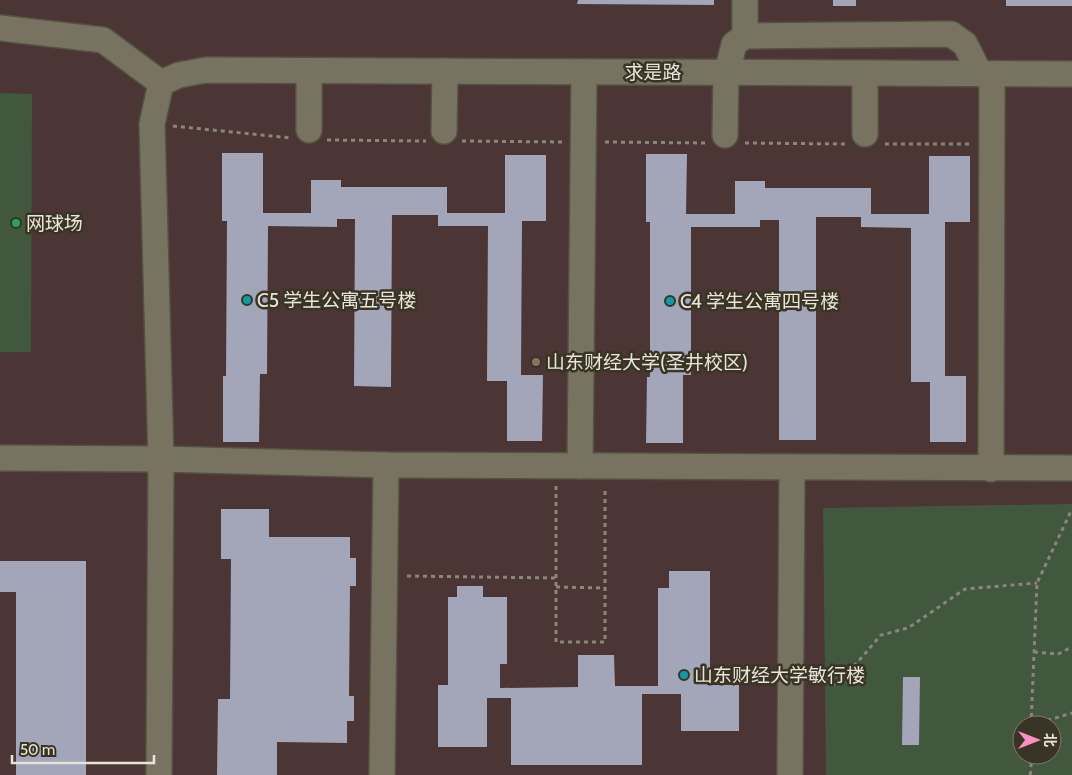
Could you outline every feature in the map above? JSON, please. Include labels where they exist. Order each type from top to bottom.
[{"type":"street","points":[[745,0],[745,36]]},
{"type":"street","points":[[0,28],[104,40],[160,83],[152,124],[161,459],[159,775]]},
{"type":"street","points":[[726,140],[727,73],[734,44],[745,36],[951,34],[965,44],[986,74],[992,144],[991,469]]},
{"type":"street","name":"求是路","points":[[160,83],[179,75],[206,70],[1072,74]]},
{"type":"street","points":[[309,71],[309,136]]},
{"type":"street","points":[[444,138],[445,71]]},
{"type":"street","points":[[568,466],[584,142],[584,72]]},
{"type":"street","points":[[865,73],[868,140]]},
{"type":"street","points":[[0,458],[161,459],[386,465],[1072,468]]},
{"type":"street","points":[[382,775],[386,465]]},
{"type":"street","points":[[790,775],[792,467]]},
{"type":"path","points":[[152,124],[309,136],[584,142],[868,140],[992,144]]},
{"type":"path","points":[[568,466],[556,578],[556,642],[605,642],[605,466]]},
{"type":"path","points":[[1031,715],[1037,583],[1072,509]]},
{"type":"path","points":[[385,575],[556,578]]},
{"type":"path","points":[[791,659],[837,686],[881,635],[908,628],[965,589],[1037,583]]},
{"type":"path","points":[[556,587],[605,588]]},
{"type":"path","points":[[1034,652],[1058,654],[1072,647]]},
{"type":"shaded area","name":"山东财经大学(圣井校区)","points":[[0,0],[1072,0],[1072,775],[0,775]]},
{"type":"green space","name":"网球场","points":[[0,93],[32,94],[31,352],[0,352]]},
{"type":"green space","points":[[1072,504],[1072,775],[826,775],[823,508]]},
{"type":"building","points":[[578,0],[714,0],[714,5],[577,4]]},
{"type":"building","points":[[833,0],[856,0],[856,6],[833,6]]},
{"type":"building","points":[[1006,0],[1072,0],[1072,6],[1006,6]]},
{"type":"building","name":"C5 学生公寓五号楼","points":[[222,153],[263,153],[263,213],[311,213],[311,180],[341,180],[341,187],[447,187],[447,213],[505,213],[505,155],[546,155],[546,221],[522,221],[521,375],[543,375],[542,441],[507,441],[507,381],[487,381],[488,226],[438,226],[438,215],[392,215],[391,387],[354,386],[355,219],[337,219],[337,227],[268,226],[267,374],[260,374],[259,442],[223,442],[223,376],[226,376],[227,221],[222,221]]},
{"type":"building","name":"C4 学生公寓四号楼","points":[[646,154],[687,154],[686,214],[735,214],[735,181],[765,181],[765,188],[871,188],[871,214],[929,214],[929,156],[970,156],[970,222],[945,222],[945,376],[966,376],[966,442],[930,442],[930,382],[911,382],[911,228],[861,227],[861,217],[816,217],[816,440],[779,440],[779,220],[760,220],[760,227],[691,227],[691,375],[683,375],[683,443],[646,443],[647,377],[650,377],[650,222],[646,222]]},
{"type":"building","points":[[221,509],[269,509],[269,537],[350,537],[350,558],[356,558],[356,586],[350,586],[349,696],[354,696],[354,721],[347,721],[347,743],[277,742],[277,775],[217,775],[218,699],[230,699],[231,559],[221,559]]},
{"type":"building","points":[[0,561],[86,561],[86,775],[16,775],[16,592],[0,592]]},
{"type":"building","name":"山东财经大学敏行楼","points":[[669,571],[710,571],[710,685],[739,685],[739,731],[681,731],[681,694],[642,694],[642,765],[511,765],[511,698],[487,698],[487,747],[438,747],[438,685],[448,685],[448,597],[457,597],[457,586],[483,586],[483,597],[507,597],[507,664],[500,664],[500,688],[578,687],[578,655],[614,655],[615,686],[658,686],[658,588],[669,588]]},
{"type":"building","points":[[903,677],[920,677],[919,745],[902,745]]},
{"type":"place","name":"网球场","points":[[16,223]]},
{"type":"place","name":"C5 学生公寓五号楼","points":[[247,300]]},
{"type":"place","name":"C4 学生公寓四号楼","points":[[670,301]]},
{"type":"place","name":"山东财经大学(圣井校区)","points":[[536,362]]},
{"type":"place","name":"山东财经大学敏行楼","points":[[684,675]]}]
